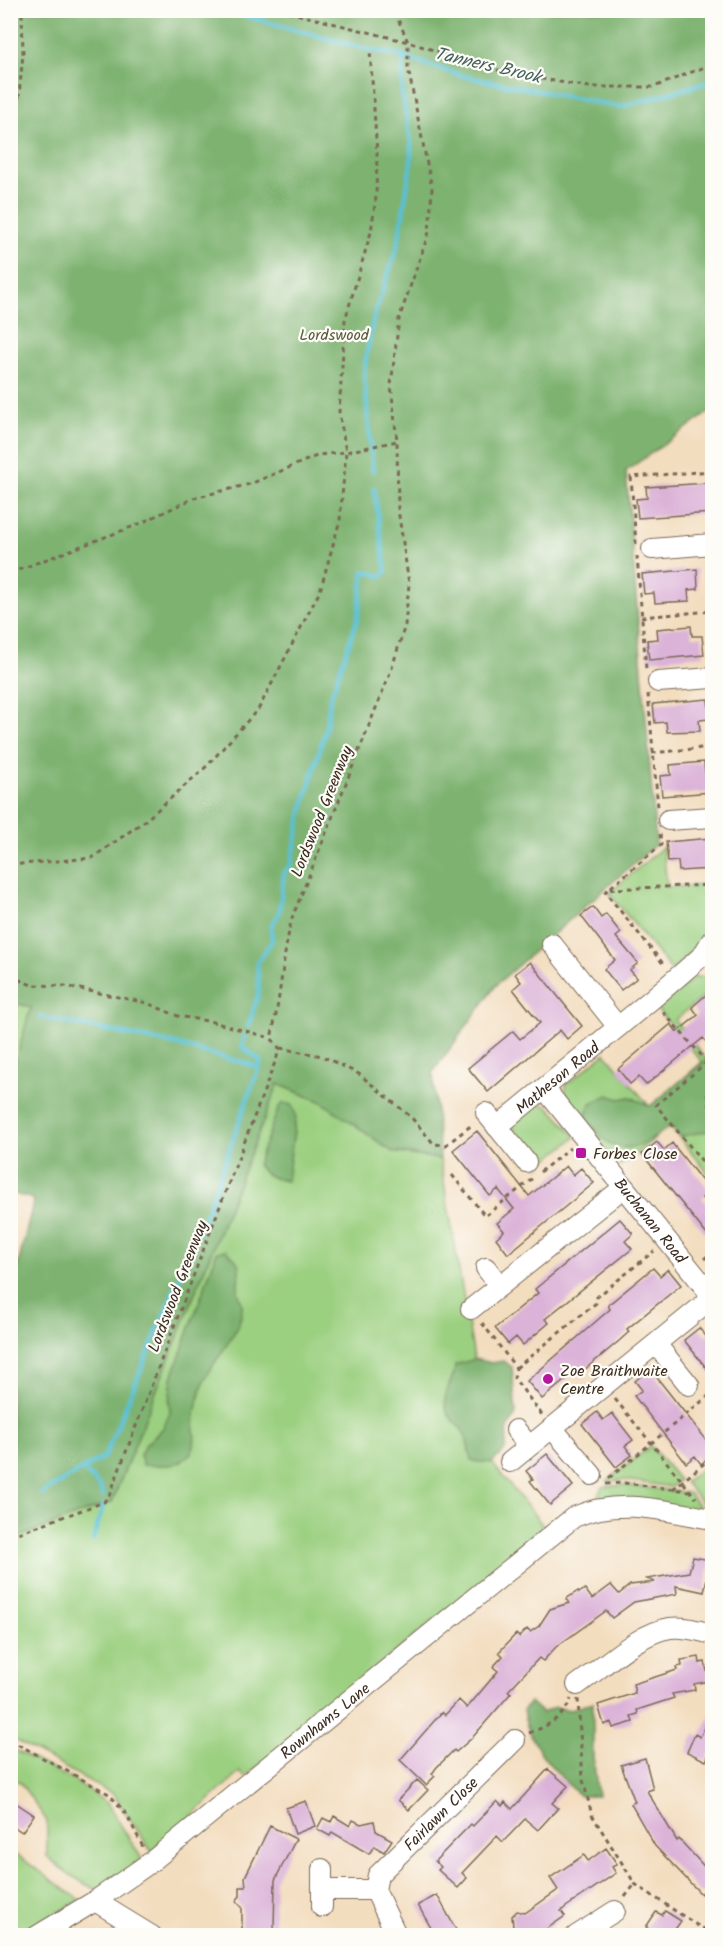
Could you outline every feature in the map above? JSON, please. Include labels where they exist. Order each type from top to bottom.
[{"type":"street","points":[[652,549],[712,548]]},
{"type":"street","points":[[650,680],[712,678]]},
{"type":"street","points":[[662,821],[712,816]]},
{"type":"street","points":[[552,945],[618,1027]]},
{"type":"street","name":"Matheson Road","points":[[492,1120],[544,1088],[675,979],[709,954]]},
{"type":"street","name":"Buchanan Road","points":[[544,1088],[712,1297]]},
{"type":"street","points":[[492,1120],[526,1162]]},
{"type":"street","points":[[471,1309],[623,1188]]},
{"type":"street","points":[[486,1268],[500,1286]]},
{"type":"street","points":[[510,1462],[712,1297]]},
{"type":"street","points":[[656,1344],[689,1385]]},
{"type":"street","points":[[552,1428],[592,1475]]},
{"type":"street","points":[[516,1430],[529,1446]]},
{"type":"street","name":"Rownhams Lane","points":[[37,1935],[96,1902],[151,1862],[560,1527],[591,1510],[611,1505],[631,1505],[712,1519]]},
{"type":"street","points":[[578,1684],[650,1633],[670,1628],[691,1629],[712,1634]]},
{"type":"street","name":"Fairlawn Close","points":[[375,1890],[378,1875],[515,1740]]},
{"type":"street","points":[[322,1869],[322,1899],[375,1890],[397,1935]]},
{"type":"street","points":[[96,1902],[152,1935]]},
{"type":"street","points":[[576,1935],[615,1911]]},
{"type":"path","points":[[10,188],[23,54],[22,10]]},
{"type":"path","points":[[280,10],[408,42],[507,73],[589,87],[654,87],[712,64]]},
{"type":"path","points":[[394,10],[408,42]]},
{"type":"path","name":"Lordswood Greenway","points":[[271,1038],[280,1003],[283,954],[291,918],[392,668],[405,625],[409,584],[398,509],[397,441],[391,385],[399,319],[429,232],[432,189],[408,68],[406,51],[408,42]]},
{"type":"path","points":[[10,865],[92,858],[146,820],[207,766],[259,708],[320,591],[340,520],[346,452],[339,412],[345,320],[371,232],[376,196],[377,154],[370,50]]},
{"type":"path","points":[[10,573],[137,525],[194,498],[250,484],[319,455],[346,452],[397,441]]},
{"type":"path","points":[[675,979],[605,892],[661,845],[662,821],[652,753],[650,680],[641,617],[631,477],[712,471]]},
{"type":"path","points":[[641,617],[712,611]]},
{"type":"path","points":[[652,753],[712,747]]},
{"type":"path","points":[[609,889],[712,885]]},
{"type":"path","points":[[10,976],[32,985],[65,986],[147,1003],[178,1016],[213,1022],[271,1038],[279,1048],[322,1056],[359,1074],[411,1117],[434,1144],[446,1144],[492,1120]]},
{"type":"path","points":[[652,999],[710,1065],[708,1104],[712,1125]]},
{"type":"path","name":"Lordswood Greenway","points":[[10,1536],[104,1502],[110,1494],[279,1048]]},
{"type":"path","points":[[707,1062],[656,1105],[712,1173]]},
{"type":"path","points":[[452,1175],[485,1216],[583,1138]]},
{"type":"path","points":[[552,1428],[514,1378],[516,1368],[667,1240]]},
{"type":"path","points":[[471,1309],[516,1368]]},
{"type":"path","points":[[691,1492],[624,1483],[601,1484],[712,1394]]},
{"type":"path","points":[[612,1396],[680,1479]]},
{"type":"path","points":[[673,1489],[712,1457]]},
{"type":"path","points":[[515,1740],[548,1726],[567,1709],[578,1684]]},
{"type":"path","points":[[578,1684],[583,1780],[592,1815],[634,1884],[701,1928],[712,1930]]},
{"type":"path","points":[[10,1740],[109,1794],[127,1815],[151,1862]]},
{"type":"green space","name":"Lordswood","points":[[11,11],[712,11],[712,410],[626,471],[656,844],[497,984],[433,1072],[440,1159],[393,1152],[322,1102],[278,1084],[112,1502],[11,1540],[11,1294],[34,1199],[10,1193],[11,1077],[31,1007],[10,1002]]},
{"type":"green space","points":[[663,847],[667,887],[712,885],[710,931],[672,971],[609,893]]},
{"type":"green space","points":[[695,977],[708,977],[712,981],[712,989],[675,1020],[709,1063],[712,1061],[712,1178],[653,1105],[702,1062],[657,1009]]},
{"type":"green space","points":[[11,1002],[31,1007],[11,1077]]},
{"type":"green space","points":[[605,1053],[650,1107],[631,1097],[619,1100],[608,1095],[601,1099],[633,1146],[656,1138],[620,1166],[565,1100],[566,1085]]},
{"type":"green space","points":[[712,1055],[712,1130],[679,1137],[670,1126],[645,1143],[623,1148],[603,1139],[594,1129],[586,1114],[591,1103],[608,1095],[619,1099],[630,1097],[650,1106]]},
{"type":"green space","points":[[278,1084],[322,1102],[393,1152],[440,1159],[492,1463],[545,1528],[245,1777],[240,1772],[152,1852],[113,1794],[11,1738],[11,1540],[112,1502]]},
{"type":"green space","points":[[284,1103],[292,1105],[296,1116],[287,1181],[270,1176],[257,1165],[279,1107]]},
{"type":"green space","points":[[541,1104],[548,1106],[576,1137],[538,1167],[518,1142],[514,1129],[516,1122],[525,1112]]},
{"type":"green space","points":[[225,1250],[235,1259],[239,1267],[238,1289],[242,1304],[241,1316],[238,1326],[203,1384],[195,1415],[193,1448],[183,1461],[166,1465],[143,1465],[140,1455],[145,1445],[163,1428],[170,1412],[172,1378],[217,1252]]},
{"type":"green space","points":[[475,1359],[492,1363],[503,1361],[512,1367],[516,1414],[508,1428],[505,1450],[492,1463],[471,1461],[465,1436],[449,1415],[445,1401],[455,1365]]},
{"type":"green space","points":[[651,1446],[679,1480],[672,1487],[624,1480],[607,1481]]},
{"type":"green space","points":[[707,1464],[712,1470],[712,1505],[703,1504],[685,1482]]},
{"type":"green space","points":[[624,1485],[689,1493],[700,1508],[595,1502],[602,1487]]},
{"type":"green space","points":[[530,1702],[542,1713],[555,1707],[571,1710],[593,1702],[593,1756],[598,1796],[580,1796],[544,1758],[526,1724],[523,1711]]},
{"type":"green space","points":[[10,1748],[73,1780],[107,1803],[142,1859],[99,1891],[59,1867],[47,1856],[47,1821],[20,1782],[11,1780]]},
{"type":"green space","points":[[10,1850],[80,1900],[19,1935],[11,1935]]},
{"type":"building","points":[[708,483],[709,493],[712,493],[712,513],[638,518],[636,499],[647,498],[646,487]]},
{"type":"building","points":[[697,569],[698,589],[688,590],[689,601],[655,603],[654,593],[644,594],[642,574]]},
{"type":"building","points":[[691,626],[692,636],[702,636],[704,655],[649,660],[647,640],[658,639],[657,629]]},
{"type":"building","points":[[708,699],[710,719],[699,720],[700,731],[667,732],[666,722],[655,723],[653,704]]},
{"type":"building","points":[[704,762],[705,773],[712,772],[712,792],[662,796],[660,776],[671,775],[670,765]]},
{"type":"building","points":[[712,838],[712,869],[679,871],[678,861],[668,862],[666,842]]},
{"type":"building","points":[[593,907],[601,918],[606,914],[621,933],[616,937],[638,963],[630,970],[637,978],[621,990],[604,969],[615,960],[581,916]]},
{"type":"building","points":[[530,962],[582,1026],[567,1039],[560,1030],[488,1092],[468,1068],[513,1031],[520,1039],[540,1023],[513,989],[521,982],[515,974]]},
{"type":"building","points":[[707,994],[712,1001],[712,1049],[703,1038],[646,1085],[639,1077],[630,1084],[618,1069],[671,1024],[677,1032],[698,1015],[692,1007]]},
{"type":"building","points":[[477,1131],[529,1196],[566,1166],[573,1175],[581,1168],[594,1183],[508,1254],[496,1238],[504,1231],[497,1223],[514,1209],[498,1189],[490,1196],[453,1150]]},
{"type":"building","points":[[657,1142],[664,1150],[672,1143],[710,1191],[702,1198],[712,1210],[712,1241],[642,1154]]},
{"type":"building","points":[[620,1219],[633,1234],[625,1241],[632,1249],[545,1319],[549,1323],[523,1345],[516,1337],[508,1344],[495,1328],[538,1293],[535,1289]]},
{"type":"building","points":[[653,1268],[660,1276],[668,1269],[681,1285],[627,1329],[629,1332],[577,1376],[574,1373],[542,1399],[527,1381],[608,1311],[610,1309],[608,1305]]},
{"type":"building","points":[[699,1328],[706,1336],[712,1331],[712,1375],[684,1340]]},
{"type":"building","points":[[650,1369],[712,1447],[712,1455],[701,1464],[695,1456],[686,1463],[634,1396],[642,1390],[635,1381]]},
{"type":"building","points":[[597,1412],[603,1420],[612,1413],[633,1440],[625,1446],[632,1455],[616,1467],[582,1424]]},
{"type":"building","points":[[547,1454],[573,1486],[550,1505],[530,1481],[533,1479],[526,1471]]},
{"type":"building","points":[[693,1557],[711,1560],[704,1592],[676,1586],[677,1594],[634,1602],[612,1618],[606,1611],[556,1647],[543,1661],[539,1658],[508,1691],[511,1693],[472,1738],[456,1752],[454,1750],[436,1768],[432,1774],[435,1776],[426,1785],[400,1760],[442,1712],[445,1715],[459,1700],[467,1708],[498,1671],[493,1667],[503,1656],[499,1652],[516,1634],[519,1637],[527,1629],[530,1632],[539,1626],[550,1609],[569,1603],[566,1599],[585,1589],[592,1599],[611,1585],[619,1594],[630,1585],[655,1582],[647,1579],[689,1572]]},
{"type":"building","points":[[699,1657],[700,1663],[705,1662],[709,1681],[694,1684],[695,1690],[672,1694],[674,1698],[637,1710],[638,1714],[631,1716],[633,1722],[613,1728],[611,1722],[604,1725],[598,1705],[635,1693],[633,1684],[677,1670],[676,1667],[682,1666],[681,1660]]},
{"type":"building","points":[[712,1713],[712,1748],[706,1761],[687,1752],[695,1734],[700,1737]]},
{"type":"building","points":[[645,1758],[653,1789],[647,1791],[677,1841],[679,1839],[711,1874],[707,1877],[712,1884],[701,1894],[655,1846],[631,1804],[635,1802],[621,1765]]},
{"type":"building","points":[[548,1769],[568,1786],[552,1803],[558,1808],[538,1830],[525,1819],[503,1842],[497,1836],[462,1873],[467,1878],[458,1888],[438,1870],[441,1867],[435,1861],[471,1824],[473,1826],[497,1801],[502,1806],[505,1802],[512,1809]]},
{"type":"building","points":[[417,1780],[428,1790],[409,1810],[398,1800]]},
{"type":"building","points":[[10,1799],[34,1815],[22,1832],[10,1824]]},
{"type":"building","points":[[306,1801],[315,1826],[295,1834],[286,1808]]},
{"type":"building","points":[[334,1816],[350,1826],[353,1820],[361,1824],[374,1821],[376,1831],[392,1840],[384,1852],[374,1846],[369,1854],[332,1832],[330,1836],[317,1829],[323,1818],[331,1822]]},
{"type":"building","points":[[270,1826],[296,1839],[275,1880],[274,1930],[242,1931],[242,1907],[236,1901],[240,1896],[240,1887],[246,1887],[245,1877]]},
{"type":"building","points":[[606,1848],[617,1864],[612,1867],[616,1873],[566,1907],[561,1911],[565,1916],[538,1935],[504,1935],[513,1927],[512,1916],[517,1911],[525,1913],[558,1890],[550,1878],[584,1855],[588,1861]]},
{"type":"building","points":[[437,1895],[459,1935],[435,1935],[418,1905]]},
{"type":"building","points":[[665,1911],[681,1921],[671,1935],[648,1935],[652,1931],[646,1927],[656,1912],[662,1915]]},
{"type":"waterway","name":"Tanners Brook","points":[[223,10],[370,50],[398,55],[463,76],[620,107],[712,81]]},
{"type":"waterway","points":[[373,471],[364,375],[374,316],[398,245],[411,162],[411,141],[402,94],[403,57]]},
{"type":"waterway","points":[[248,1027],[259,992],[257,962],[272,941],[271,926],[279,913],[284,872],[291,865],[302,811],[326,728],[330,699],[358,617],[364,571],[381,576],[386,572],[374,488]]},
{"type":"waterway","points":[[40,1017],[175,1044],[259,1067]]},
{"type":"waterway","points":[[41,1494],[105,1456],[208,1209],[261,1061],[242,1047],[245,1036]]},
{"type":"waterway","points":[[83,1469],[100,1487],[103,1496]]},
{"type":"waterway","points":[[93,1540],[103,1506]]},
{"type":"place","name":"Forbes Close","points":[[581,1153]]},
{"type":"place","name":"Zoe Braithwaite Centre","points":[[548,1379]]}]
